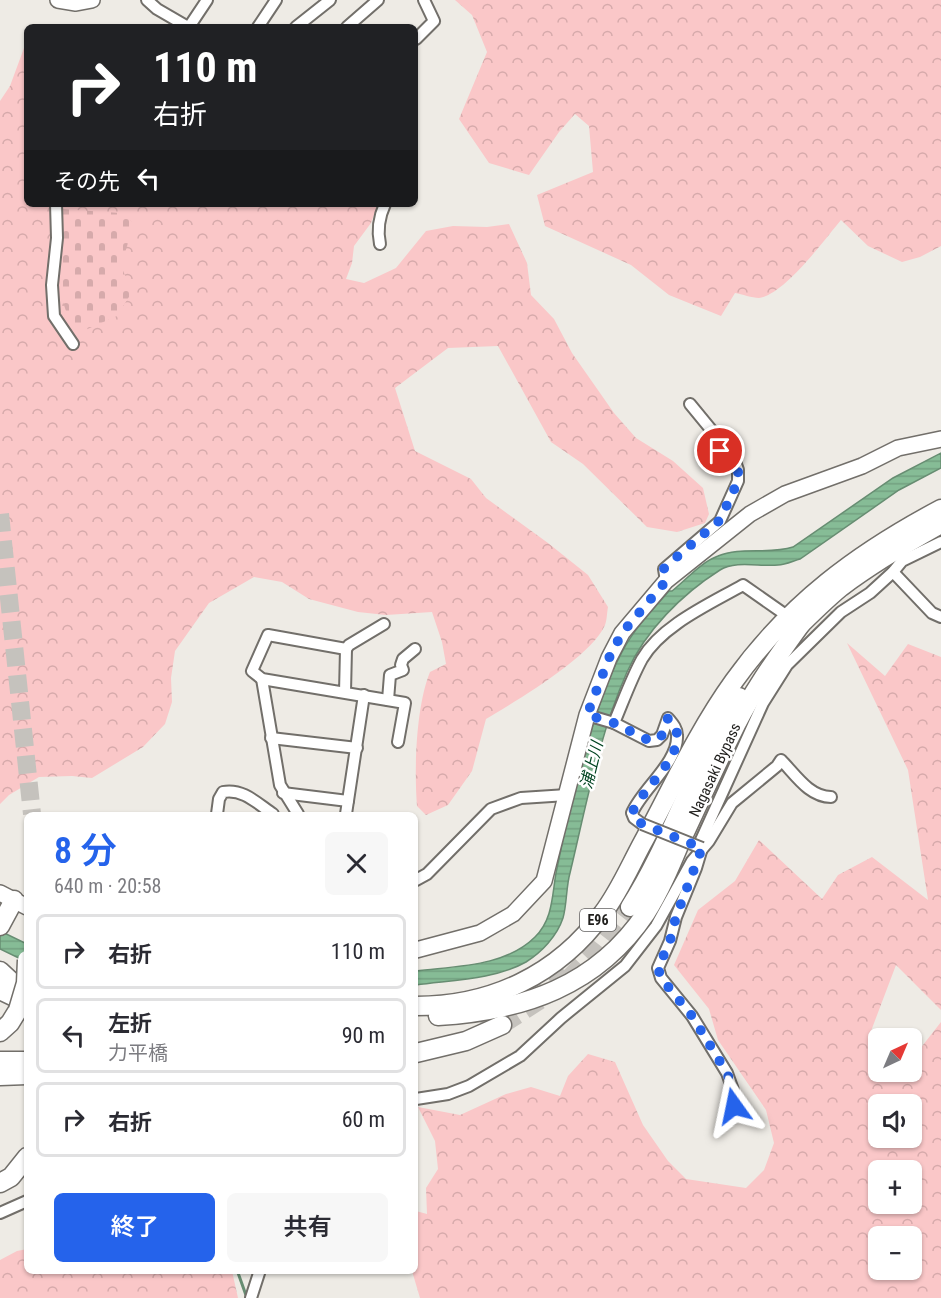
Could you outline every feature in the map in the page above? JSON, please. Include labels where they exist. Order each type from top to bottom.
[{"type":"highway","name":"Nagasaki Bypass","points":[[418,1006],[447,1004],[498,993],[538,974],[573,948],[605,911],[696,744],[733,682],[769,637],[791,614],[846,566],[941,508]]},
{"type":"highway","name":"Nagasaki Bypass","points":[[630,907],[648,876],[702,759],[719,728],[757,671],[798,624],[854,577],[941,524]]},
{"type":"highway","name":"Nagasaki Bypass","points":[[418,1016],[468,1014],[525,1003],[580,978],[617,948],[638,924],[655,897],[748,702],[798,624]]},
{"type":"highway","name":"Nagasaki Bypass","points":[[568,964],[593,939],[625,895],[696,744]]},
{"type":"highway","points":[[1,924],[14,900]]},
{"type":"highway","points":[[0,971],[13,983],[24,988]]},
{"type":"highway","points":[[0,982],[24,1003]]},
{"type":"highway","points":[[0,990],[24,1003]]},
{"type":"highway","points":[[0,1032],[10,1023],[24,1003]]},
{"type":"highway","points":[[418,1042],[445,1036],[480,1022]]},
{"type":"highway","points":[[418,1057],[466,1041],[502,1025]]},
{"type":"highway","points":[[418,1053],[447,1047]]},
{"type":"highway","points":[[0,1061],[24,1061]]},
{"type":"highway","points":[[0,1066],[24,1066]]},
{"type":"highway","points":[[0,1076],[24,1075]]},
{"type":"highway","points":[[0,1183],[11,1177],[24,1161]]},
{"type":"highway","points":[[0,1193],[24,1178]]},
{"type":"street","points":[[58,0],[76,3],[92,0]]},
{"type":"street","points":[[147,0],[157,9],[183,24]]},
{"type":"street","points":[[190,24],[207,0]]},
{"type":"street","points":[[260,24],[276,0]]},
{"type":"street","points":[[300,24],[330,0]]},
{"type":"street","points":[[350,24],[378,0]]},
{"type":"street","points":[[418,37],[434,21],[424,0]]},
{"type":"street","points":[[56,207],[57,238],[52,285],[54,316],[73,344]]},
{"type":"street","points":[[380,244],[380,215],[384,207]]},
{"type":"street","points":[[666,581],[664,568],[720,520],[738,481],[738,470],[730,448],[720,451],[713,432],[690,404]]},
{"type":"street","points":[[418,949],[480,933],[513,914],[544,881],[590,716],[609,658],[622,633],[666,581],[750,514],[776,498],[862,466],[898,448],[941,439]]},
{"type":"street","points":[[730,1119],[734,1106],[733,1090],[727,1073],[692,1016],[661,978],[658,968],[670,941],[676,917],[702,848],[701,840],[763,703],[787,665],[841,612],[870,593],[902,561],[941,542]]},
{"type":"street","points":[[893,572],[932,613],[941,617]]},
{"type":"street","points":[[614,723],[642,658],[664,633],[673,627],[743,585],[783,613]]},
{"type":"street","points":[[345,692],[346,649],[384,624]]},
{"type":"street","points":[[798,624],[815,639]]},
{"type":"street","points":[[346,649],[268,635],[252,671],[262,679],[405,703],[398,742]]},
{"type":"street","points":[[388,700],[390,675],[403,670],[401,665],[403,659],[415,649]]},
{"type":"street","points":[[262,679],[280,785],[297,812]]},
{"type":"street","points":[[346,812],[364,695]]},
{"type":"street","points":[[590,716],[614,723],[650,741],[657,740],[662,735],[668,718],[675,727],[678,737],[671,756],[636,803],[632,813],[634,818],[642,824],[702,848]]},
{"type":"street","points":[[271,738],[357,748]]},
{"type":"street","points":[[418,1099],[448,1094],[470,1086],[520,1056],[561,1018],[625,966],[656,926],[692,861],[709,841],[732,803],[777,766],[781,760],[810,790],[831,797]]},
{"type":"street","points":[[217,812],[219,799],[223,792],[228,791],[242,793],[270,812]]},
{"type":"street","points":[[283,793],[348,801]]},
{"type":"street","points":[[418,879],[427,874],[491,809],[520,798],[567,795]]},
{"type":"street","points":[[0,1213],[24,1202]]},
{"type":"street","points":[[251,1298],[259,1274]]},
{"type":"green space","points":[[455,0],[941,0],[941,246],[920,257],[902,262],[868,246],[841,220],[803,265],[780,287],[769,295],[759,298],[735,293],[721,316],[669,295],[631,265],[545,226],[537,195],[593,172],[589,126],[575,114],[559,132],[529,175],[489,163],[459,119],[487,52],[472,15]]},
{"type":"green space","points":[[24,48],[24,207],[377,207],[371,223],[354,246],[352,263],[346,279],[364,283],[396,268],[426,231],[453,226],[487,227],[509,224],[527,263],[531,295],[554,319],[572,353],[614,413],[636,438],[673,461],[703,488],[709,514],[705,523],[677,532],[647,527],[583,464],[551,442],[498,346],[448,348],[395,388],[415,451],[471,479],[486,498],[588,575],[608,607],[605,625],[585,651],[552,677],[486,719],[472,771],[448,805],[426,815],[417,806],[416,756],[425,686],[430,672],[446,664],[442,642],[432,612],[386,615],[358,612],[309,599],[282,582],[254,577],[209,603],[175,651],[171,678],[172,702],[165,724],[143,747],[92,778],[39,777],[9,795],[0,804],[0,101],[10,86]]},
{"type":"green space","points":[[62,209],[120,213],[134,223],[121,266],[132,292],[117,316],[74,335],[57,284],[63,248]]},
{"type":"green space","points":[[847,643],[885,676],[908,644],[941,657],[941,1010],[896,965],[872,1028],[868,1028],[868,1082],[922,1082],[922,1046],[941,1022],[941,1298],[420,1298],[413,1274],[418,1274],[418,1212],[427,1214],[426,1188],[438,1169],[435,1141],[418,1107],[460,1115],[506,1094],[531,1087],[560,1096],[568,1076],[588,1054],[615,1062],[643,1125],[668,1161],[686,1179],[746,1188],[764,1170],[774,1143],[766,1110],[718,1040],[709,1009],[674,965],[698,910],[735,881],[759,840],[822,899],[838,875],[872,857],[928,900],[908,770]]},
{"type":"green space","points":[[24,1250],[24,1274],[233,1274],[238,1298],[0,1298],[0,1260]]},
{"type":"water","name":"浦上川","points":[[941,453],[941,468],[899,490],[800,559],[781,565],[726,567],[692,590],[666,615],[644,642],[617,696],[594,771],[569,878],[563,918],[553,937],[532,958],[514,968],[486,976],[418,985],[418,971],[494,960],[523,947],[541,930],[551,907],[571,803],[602,699],[615,667],[632,635],[669,591],[672,591],[706,562],[718,556],[727,553],[793,547],[893,478]]},
{"type":"water","points":[[0,931],[24,943],[24,961],[0,949]]},
{"type":"waterway","points":[[238,1274],[247,1298]]},
{"type":"tunnel","points":[[0,514],[32,812]]},
{"type":"tunnel","points":[[569,978],[598,948],[630,907]]},
{"type":"tunnel","points":[[480,1022],[523,999],[568,964]]},
{"type":"tunnel","points":[[502,1025],[545,997]]},
{"type":"route","points":[[720,451],[730,448],[738,470],[738,481],[720,520],[664,568],[666,581],[622,633],[609,658],[587,715],[614,723],[650,741],[657,740],[662,735],[668,718],[675,727],[678,737],[671,756],[636,803],[632,813],[634,818],[642,824],[702,848],[676,917],[670,941],[658,968],[661,978],[692,1016],[727,1073],[733,1090],[734,1106]]}]
